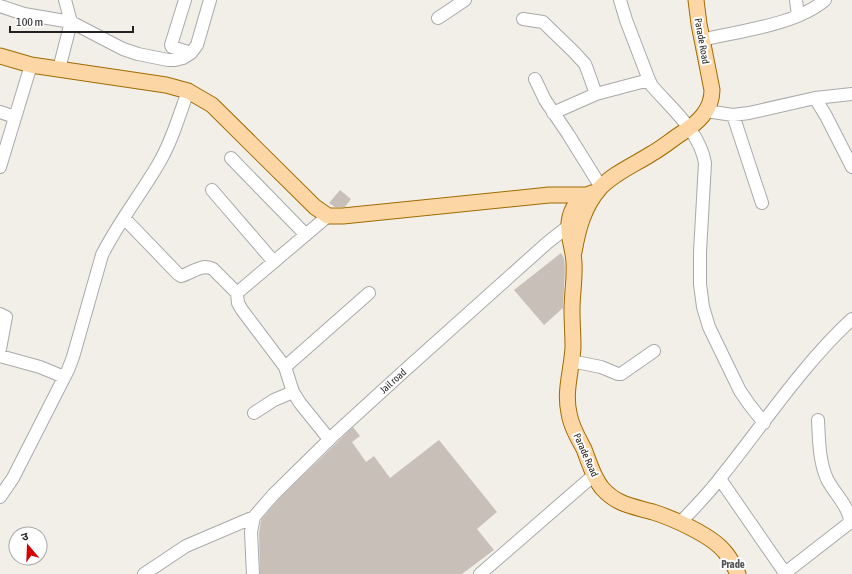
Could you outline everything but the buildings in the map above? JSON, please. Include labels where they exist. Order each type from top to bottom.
[{"type":"main road","name":"Parade Road","points":[[568,225],[573,208],[579,200],[594,192],[610,179],[658,150],[698,122],[706,110],[712,96],[712,90],[696,0]]},
{"type":"main road","points":[[0,56],[31,65],[166,85],[188,91],[212,105],[315,207],[328,216],[342,216],[549,195],[594,192]]},
{"type":"main road","name":"Parade Road","points":[[686,129],[701,108],[710,83]]},
{"type":"main road","name":"Parade Road","points":[[594,192],[583,216],[574,255],[573,347],[568,386],[568,412],[571,423],[594,475],[600,486],[608,495],[617,502],[654,512],[680,523],[719,545],[725,551],[738,574]]},
{"type":"main road","points":[[568,225],[568,237],[574,255]]},
{"type":"street","points":[[59,69],[71,22],[65,0]]},
{"type":"street","points":[[185,0],[171,45],[172,47],[190,53]]},
{"type":"street","points":[[0,6],[24,14],[71,22],[123,50],[168,60],[183,58],[197,45],[210,0]]},
{"type":"street","points":[[438,18],[465,0]]},
{"type":"street","points":[[620,0],[652,86],[699,143],[704,163],[700,252],[700,284],[703,307],[709,327],[740,391],[764,423]]},
{"type":"street","points":[[796,0],[798,16]]},
{"type":"street","points":[[702,40],[770,25],[798,16],[819,2]]},
{"type":"street","points":[[523,19],[543,22],[574,52],[587,69],[596,94]]},
{"type":"street","points":[[0,167],[31,65]]},
{"type":"street","points":[[535,79],[541,93],[568,134],[594,192]]},
{"type":"street","points":[[553,113],[596,94],[649,80]]},
{"type":"street","points":[[0,497],[13,478],[64,378],[73,357],[102,255],[160,162],[172,136],[188,91]]},
{"type":"street","points":[[706,110],[733,115],[749,113],[815,98],[852,94]]},
{"type":"street","points":[[815,98],[852,167]]},
{"type":"street","points":[[0,112],[15,117]]},
{"type":"street","points":[[733,115],[762,203]]},
{"type":"street","points":[[231,158],[306,235]]},
{"type":"street","points":[[212,190],[274,262]]},
{"type":"street","points":[[237,293],[328,216]]},
{"type":"street","name":"Jail road","points":[[254,517],[273,495],[330,439],[547,243],[568,225],[583,216]]},
{"type":"street","points":[[124,218],[181,276],[203,267],[209,267],[213,269],[237,293],[238,303],[242,310],[285,367],[293,392],[307,413],[330,439]]},
{"type":"street","points":[[285,367],[369,293]]},
{"type":"street","points":[[0,314],[6,317],[0,349]]},
{"type":"street","points":[[680,523],[720,479],[828,343],[852,319]]},
{"type":"street","points":[[571,361],[596,366],[621,374],[654,351]]},
{"type":"street","points":[[0,356],[40,367],[64,378]]},
{"type":"street","points":[[254,413],[274,400],[293,392]]},
{"type":"street","points":[[720,479],[785,574],[851,520],[825,474],[821,458],[818,420]]},
{"type":"street","points":[[480,574],[594,475]]},
{"type":"street","points":[[144,574],[186,546],[254,517]]},
{"type":"street","points":[[253,574],[251,532],[254,517]]},
{"type":"district","name":"Prade","points":[[733,564]]}]
